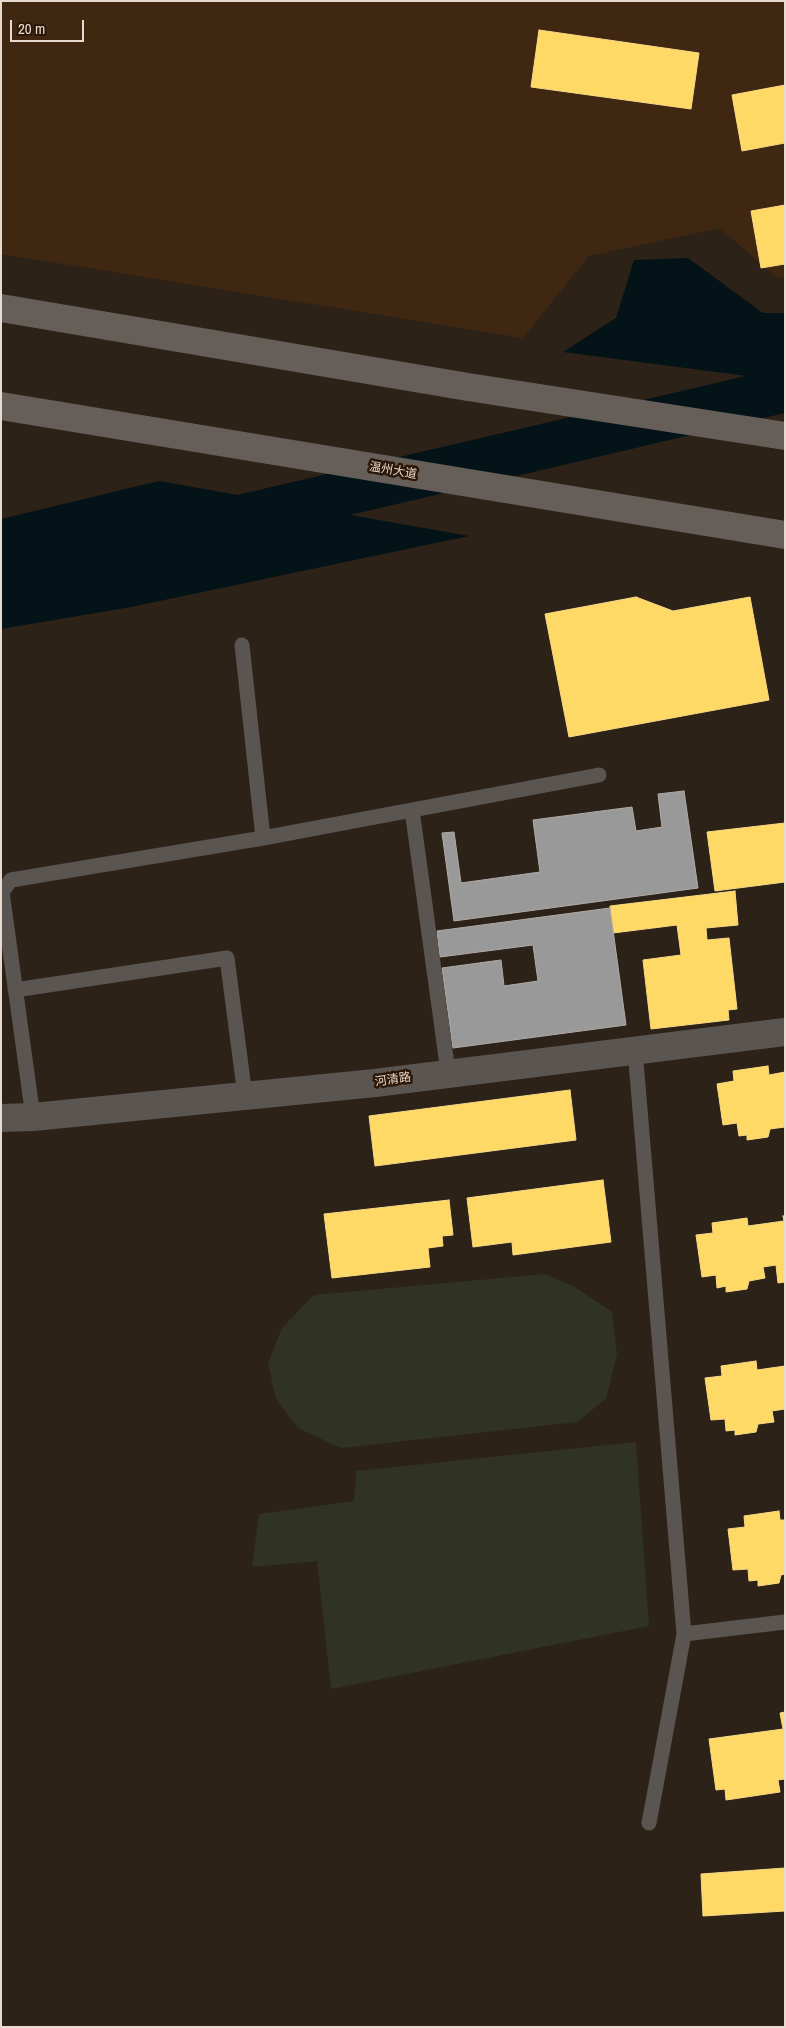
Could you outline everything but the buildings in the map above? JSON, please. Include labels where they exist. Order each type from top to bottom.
[{"type":"main road","points":[[1,308],[468,386],[785,436]]},
{"type":"main road","name":"温州大道","points":[[1,406],[785,535]]},
{"type":"street","name":"河清路","points":[[1,1118],[33,1117],[375,1082],[785,1032]]},
{"type":"lane","points":[[242,645],[263,838]]},
{"type":"lane","points":[[33,1117],[2,892],[11,880],[263,838],[599,775]]},
{"type":"lane","points":[[412,810],[448,1072]]},
{"type":"lane","points":[[15,990],[228,958],[245,1096]]},
{"type":"lane","points":[[635,1050],[684,1634],[649,1823]]},
{"type":"lane","points":[[684,1634],[785,1622]]},
{"type":"shaded area","points":[[1,1],[785,1],[785,277],[777,278],[720,228],[589,256],[523,338],[1,254]]},
{"type":"shaded area","points":[[688,258],[763,313],[785,313],[785,381],[563,352],[616,318],[634,260]]},
{"type":"shaded area","points":[[159,481],[469,536],[131,607],[1,629],[1,519]]},
{"type":"green space","points":[[545,1274],[573,1286],[612,1312],[617,1354],[606,1399],[577,1422],[341,1448],[298,1428],[276,1399],[268,1363],[282,1328],[314,1295]]},
{"type":"green space","points":[[636,1442],[649,1626],[331,1689],[317,1561],[252,1567],[259,1514],[354,1501],[356,1471]]},
{"type":"waterway","points":[[234,519],[785,390]]}]
